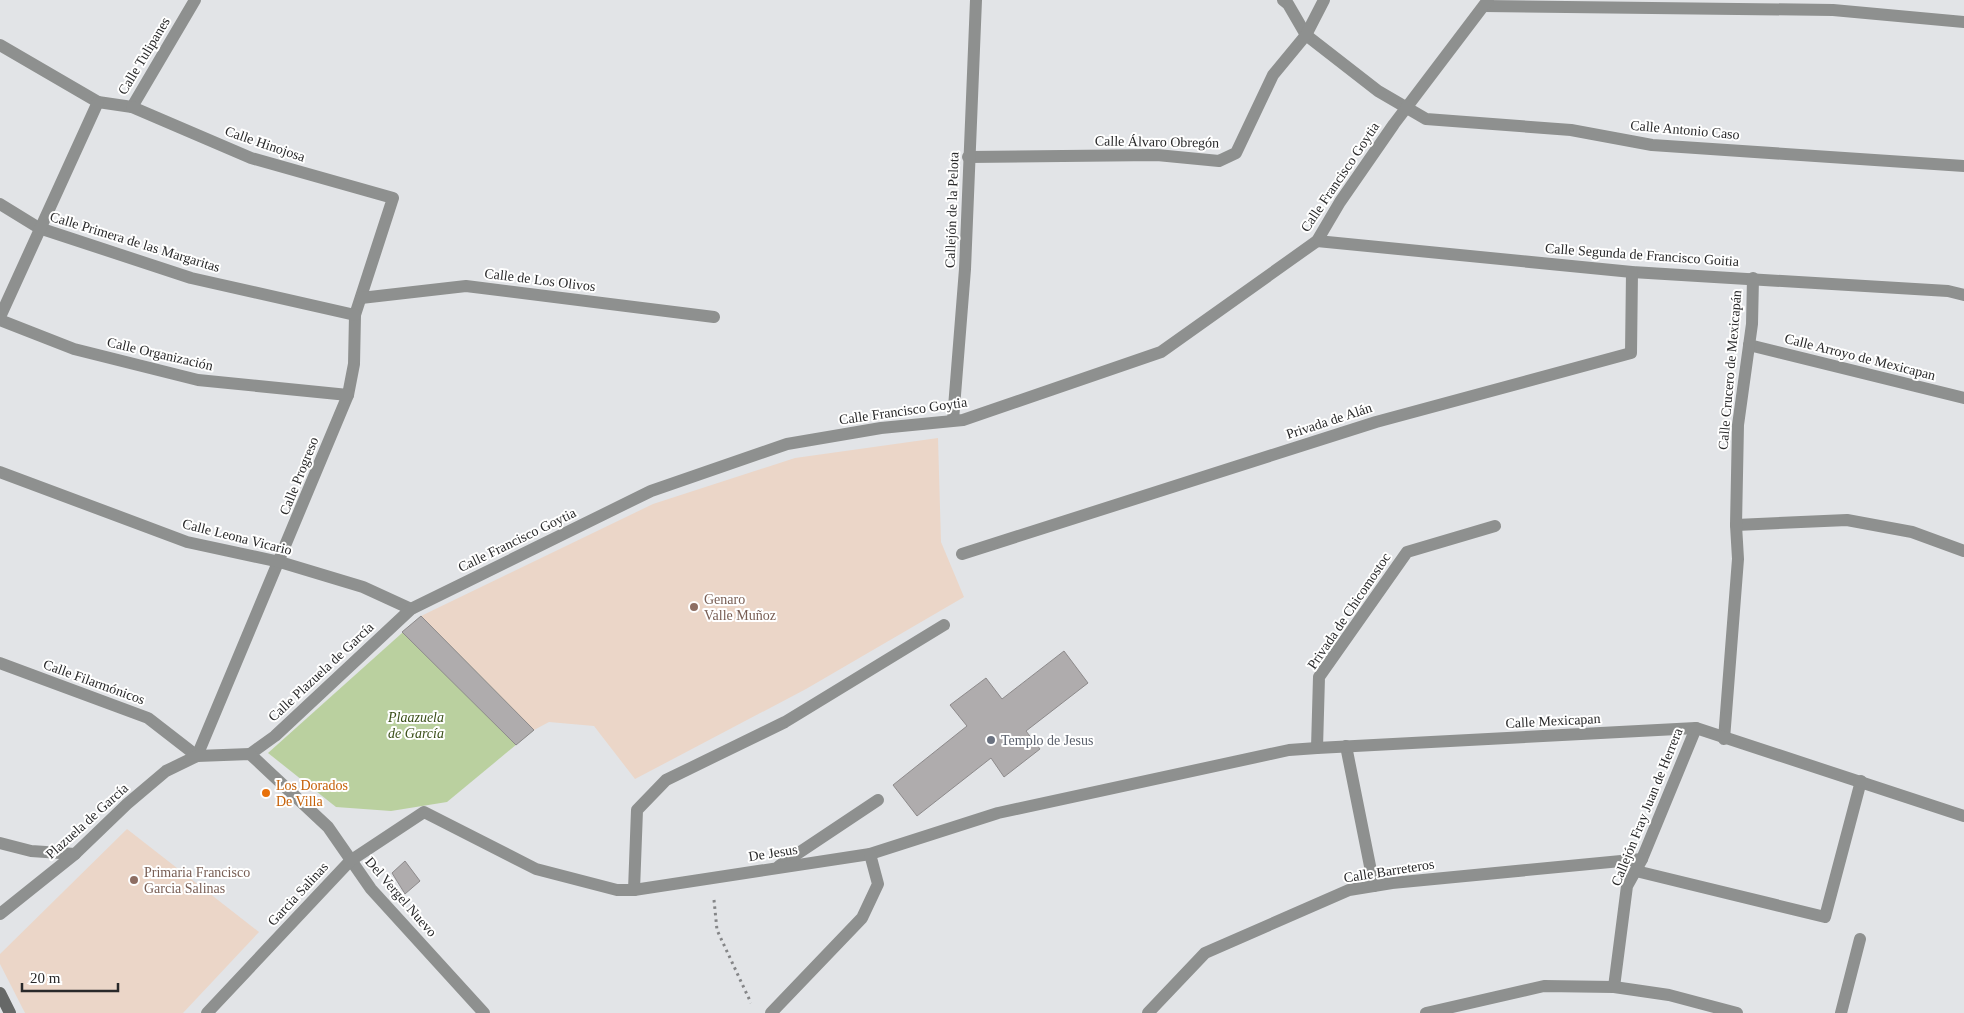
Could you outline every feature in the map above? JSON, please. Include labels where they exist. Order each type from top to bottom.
[{"type":"street","name":"Callejón de la Pelota","points":[[953,420],[965,270],[968,156],[976,0]]},
{"type":"street","points":[[1283,0],[1288,4],[1306,35]]},
{"type":"street","name":"Calle Álvaro Obregón","points":[[968,156],[1156,155],[1219,161],[1236,153],[1273,74],[1306,35],[1324,0]]},
{"type":"street","name":"Calle Tulipanes","points":[[0,45],[98,102],[132,107],[191,1]]},
{"type":"street","points":[[1486,3],[1842,6],[1964,22]]},
{"type":"street","name":"Calle Francisco Goytia","points":[[411,609],[651,491],[751,456],[787,444],[881,428],[963,420],[1161,352],[1317,241],[1340,202],[1394,124],[1486,3]]},
{"type":"street","name":"Calle Antonio Caso","points":[[1306,35],[1378,91],[1426,119],[1570,130],[1652,144],[1964,166]]},
{"type":"street","points":[[0,319],[39,228],[98,102]]},
{"type":"street","name":"Calle Hinojosa","points":[[132,107],[251,158],[393,198]]},
{"type":"street","name":"Calle Progreso","points":[[197,756],[280,562],[348,395],[354,364],[355,315],[393,198]]},
{"type":"street","name":"Calle Primera de las Margaritas","points":[[0,204],[39,228],[191,278],[355,315]]},
{"type":"street","name":"Calle Segunda de Francisco Goitia","points":[[1317,241],[1632,272],[1948,291],[1964,295]]},
{"type":"street","name":"Privada de Alán","points":[[962,554],[1376,422],[1631,353],[1632,272]]},
{"type":"street","name":"Calle Crucero de Mexicapán","points":[[1724,739],[1738,559],[1736,525],[1738,425],[1752,324],[1753,278]]},
{"type":"street","name":"Calle de Los Olivos","points":[[361,298],[466,286],[714,317]]},
{"type":"street","name":"Calle Organización","points":[[0,319],[74,349],[198,380],[348,395]]},
{"type":"street","name":"Calle Arroyo de Mexicapan","points":[[1749,345],[1964,398]]},
{"type":"street","name":"Calle Leona Vicario","points":[[0,472],[187,542],[280,562],[363,587],[411,609]]},
{"type":"street","points":[[1736,525],[1847,520],[1912,532],[1964,551]]},
{"type":"street","name":"Privada de Chicomostoc","points":[[1317,748],[1320,678],[1408,552],[1495,526]]},
{"type":"street","name":"Calle Plazuela de García","points":[[250,754],[275,736],[411,609]]},
{"type":"street","points":[[634,890],[637,810],[666,780],[785,722],[944,625]]},
{"type":"street","name":"Calle Filarmónicos","points":[[0,663],[148,718],[197,756]]},
{"type":"street","name":"Calle Mexicapan","points":[[1134,784],[1289,750],[1696,728],[1724,739],[1861,781],[1964,816]]},
{"type":"street","name":"Callejón Fray Juan de Herrera","points":[[1614,987],[1627,886],[1642,859],[1696,728]]},
{"type":"street","points":[[1346,746],[1374,886]]},
{"type":"street","points":[[197,756],[250,754]]},
{"type":"street","name":"Del Vergel Nuevo","points":[[250,754],[328,828],[371,889],[484,1013]]},
{"type":"street","name":"Plazuela de García","points":[[0,914],[75,854],[127,804],[166,771],[197,756]]},
{"type":"street","points":[[1636,871],[1826,917],[1861,781]]},
{"type":"street","name":"De Jesus","points":[[424,812],[536,869],[617,890],[634,890],[779,866],[870,854],[998,814],[1134,784]]},
{"type":"street","points":[[779,866],[878,800]]},
{"type":"street","name":"Garcia Salinas","points":[[207,1013],[350,861],[424,812]]},
{"type":"street","points":[[0,843],[31,851],[75,854]]},
{"type":"street","points":[[771,1013],[862,918],[878,884],[870,854]]},
{"type":"street","name":"Calle Barreteros","points":[[1148,1013],[1205,953],[1349,890],[1642,859]]},
{"type":"street","points":[[1841,1013],[1860,939]]},
{"type":"street","points":[[1426,1013],[1544,986],[1614,987],[1668,994],[1737,1013]]},
{"type":"street","points":[[0,993],[10,1013]]},
{"type":"path","points":[[712,878],[718,930],[752,1005]]},
{"type":"shaded area","name":"Genaro Valle Muñoz","points":[[938,438],[941,542],[964,597],[806,689],[635,779],[594,726],[549,722],[534,730],[421,616],[653,504],[795,458]]},
{"type":"shaded area","name":"Primaria Francisco Garcia Salinas","points":[[127,829],[259,932],[183,1013],[25,1013],[0,964],[0,954]]},
{"type":"green space","name":"Plaazuela de García","points":[[421,616],[534,730],[447,802],[391,811],[336,807],[268,753]]},
{"type":"building","points":[[421,616],[534,730],[516,745],[402,632]]},
{"type":"building","name":"Templo de Jesus","points":[[1064,651],[1088,683],[1026,731],[1040,749],[1004,777],[991,758],[917,816],[893,785],[967,726],[950,705],[986,678],[1002,699]]},
{"type":"building","points":[[405,861],[420,881],[405,894],[392,873]]},
{"type":"place","name":"Genaro Valle Muñoz","points":[[694,607]]},
{"type":"place","name":"Templo de Jesus","points":[[991,740]]},
{"type":"place","name":"Los Dorados De Villa","points":[[266,793]]},
{"type":"place","name":"Primaria Francisco Garcia Salinas","points":[[134,880]]}]
